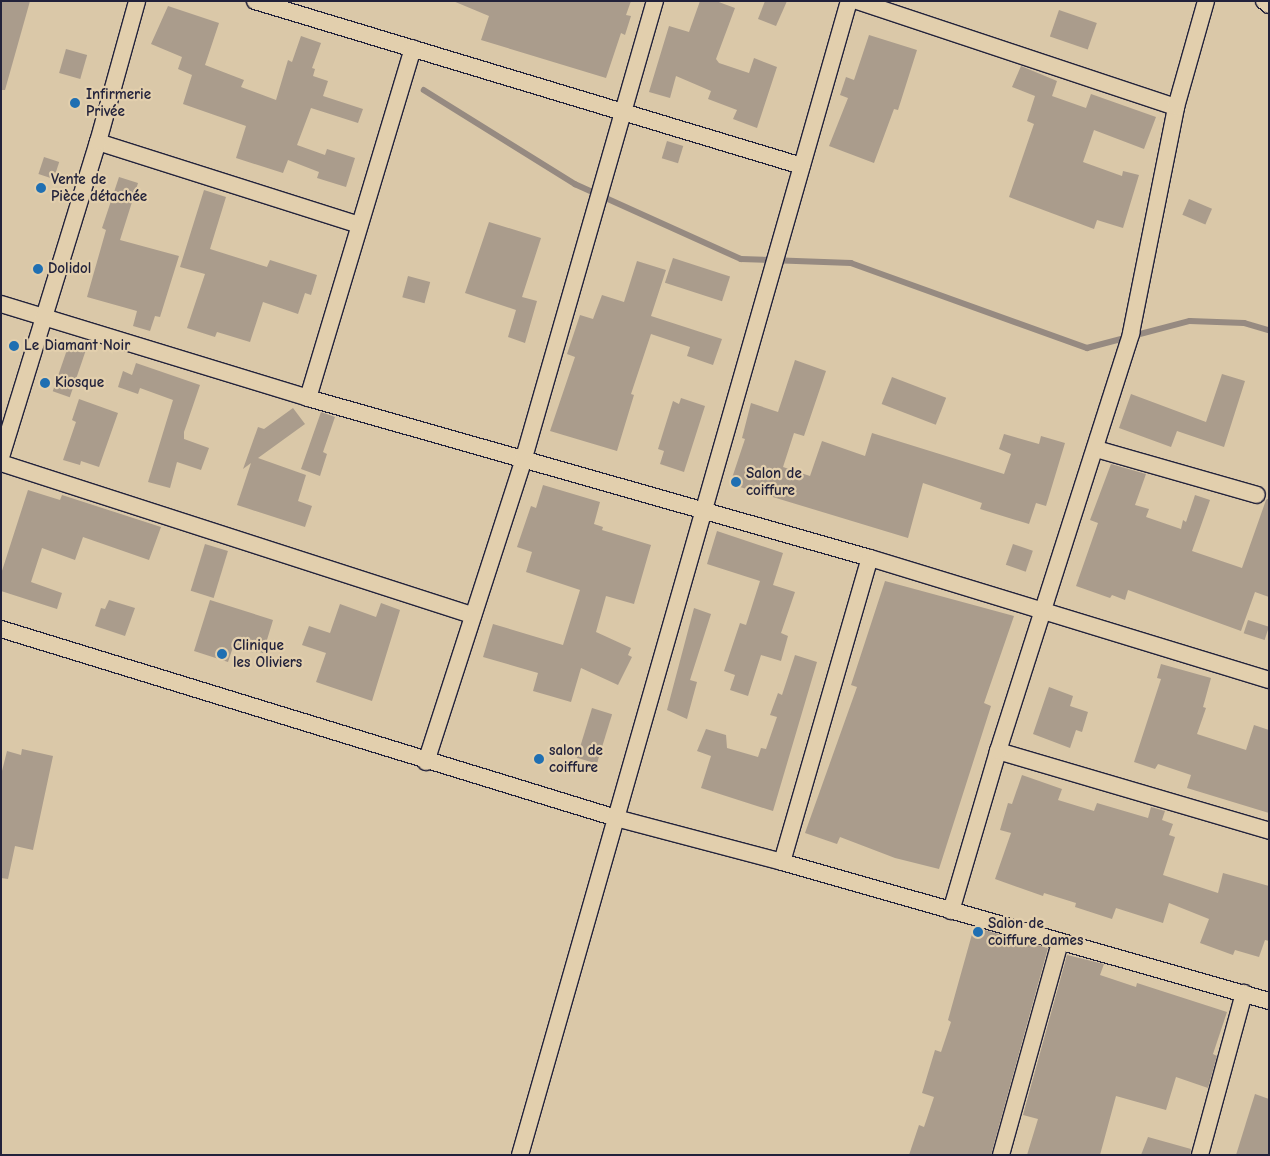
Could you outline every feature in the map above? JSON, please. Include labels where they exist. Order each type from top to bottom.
[{"type":"street","points":[[1,457],[42,315],[98,142],[137,1]]},
{"type":"street","points":[[255,1],[802,166]]},
{"type":"street","points":[[426,762],[524,460],[655,1]]},
{"type":"street","points":[[520,1155],[849,1]]},
{"type":"street","points":[[857,1],[1176,107]]},
{"type":"street","points":[[951,911],[998,751],[1042,610],[1096,449],[1131,333],[1176,107],[1206,1]]},
{"type":"street","points":[[1264,1],[1269,4]]},
{"type":"street","points":[[308,398],[413,48]]},
{"type":"street","points":[[98,142],[359,225]]},
{"type":"street","points":[[1,304],[308,398],[870,558],[1269,680]]},
{"type":"street","points":[[1096,449],[1257,495]]},
{"type":"street","points":[[1,464],[473,615]]},
{"type":"street","points":[[782,862],[870,558]]},
{"type":"street","points":[[1,629],[426,762],[616,818],[782,862],[1269,1001]]},
{"type":"street","points":[[998,751],[1269,831]]},
{"type":"street","points":[[1001,1155],[1060,942]]},
{"type":"street","points":[[1200,1155],[1244,994]]},
{"type":"building","points":[[1,1],[30,1],[5,90],[1,90]]},
{"type":"building","points":[[453,1],[631,1],[626,15],[631,16],[625,35],[621,33],[606,78],[481,40],[489,16]]},
{"type":"building","points":[[700,1],[716,1],[735,8],[716,59],[719,63],[749,73],[754,58],[777,67],[757,128],[733,119],[737,110],[708,99],[711,91],[676,76],[670,98],[649,92],[669,26],[689,32]]},
{"type":"building","points":[[765,1],[787,1],[776,26],[758,19]]},
{"type":"building","points":[[168,6],[219,23],[205,65],[244,80],[241,87],[276,100],[288,60],[292,62],[301,36],[321,43],[312,68],[315,69],[313,76],[328,81],[323,96],[363,109],[358,123],[311,108],[297,145],[325,155],[327,149],[355,158],[346,187],[317,178],[319,172],[288,160],[283,173],[236,158],[246,126],[183,104],[192,75],[178,69],[182,57],[151,44]]},
{"type":"building","points":[[1059,10],[1097,23],[1088,49],[1050,36]]},
{"type":"building","points":[[869,35],[917,50],[898,110],[894,109],[874,163],[829,146],[848,98],[840,95],[846,77],[854,80]]},
{"type":"building","points":[[66,49],[87,55],[80,79],[59,73]]},
{"type":"building","points":[[1021,66],[1057,81],[1052,96],[1086,108],[1091,94],[1156,117],[1144,149],[1094,130],[1083,162],[1122,176],[1123,171],[1139,175],[1123,228],[1097,220],[1094,229],[1009,197],[1034,124],[1027,121],[1035,96],[1012,87]]},
{"type":"building","points":[[667,141],[683,146],[678,163],[662,158]]},
{"type":"building","points":[[44,157],[59,162],[54,179],[38,174]]},
{"type":"building","points":[[119,177],[138,183],[120,240],[179,256],[160,317],[155,316],[150,331],[133,326],[137,311],[87,297],[106,230],[102,228]]},
{"type":"building","points":[[204,190],[226,197],[210,249],[267,267],[270,260],[317,275],[311,295],[305,293],[298,314],[263,302],[250,342],[217,332],[215,337],[187,328],[205,274],[180,267]]},
{"type":"building","points":[[1189,199],[1212,209],[1205,224],[1182,215]]},
{"type":"building","points":[[489,222],[541,238],[522,297],[537,301],[525,343],[508,337],[516,310],[465,293]]},
{"type":"building","points":[[673,258],[730,277],[722,301],[665,283]]},
{"type":"building","points":[[637,261],[666,270],[651,316],[722,339],[713,365],[687,356],[690,347],[651,334],[631,394],[634,395],[617,451],[550,431],[575,357],[567,354],[580,315],[593,319],[602,295],[624,302]]},
{"type":"building","points":[[408,276],[430,282],[425,303],[402,297]]},
{"type":"building","points":[[69,344],[86,350],[70,397],[53,391]]},
{"type":"building","points":[[795,360],[826,371],[804,436],[794,433],[783,467],[810,476],[822,441],[865,456],[872,433],[1004,474],[1011,454],[999,449],[1004,434],[1039,444],[1041,436],[1065,443],[1046,506],[1036,503],[1029,524],[980,509],[982,503],[923,483],[908,538],[730,484],[745,439],[742,438],[751,403],[778,412]]},
{"type":"building","points":[[136,363],[200,385],[184,432],[184,439],[209,448],[201,470],[177,462],[170,488],[148,482],[173,400],[140,388],[138,394],[118,387],[123,371],[132,375]]},
{"type":"building","points":[[1222,374],[1245,381],[1224,447],[1177,431],[1171,447],[1119,428],[1131,394],[1206,422]]},
{"type":"building","points":[[892,377],[946,398],[936,425],[882,404]]},
{"type":"building","points":[[681,398],[705,406],[684,472],[660,464],[664,451],[658,449],[673,401],[679,404]]},
{"type":"building","points":[[79,399],[118,413],[99,467],[81,461],[80,465],[63,460],[76,422],[72,420]]},
{"type":"building","points":[[293,408],[305,424],[258,458],[306,475],[298,501],[312,506],[305,527],[237,505],[251,463],[243,469],[258,427],[264,429]]},
{"type":"building","points":[[321,412],[335,417],[323,452],[327,454],[320,476],[301,469]]},
{"type":"building","points":[[1111,464],[1146,474],[1135,505],[1149,509],[1146,517],[1181,529],[1183,520],[1186,522],[1195,495],[1210,500],[1192,551],[1242,568],[1266,500],[1269,498],[1269,597],[1255,592],[1241,631],[1128,590],[1125,600],[1112,595],[1110,598],[1076,586],[1098,523],[1090,520]]},
{"type":"building","points":[[543,485],[600,502],[594,524],[603,527],[602,530],[651,545],[634,604],[606,596],[596,632],[631,648],[628,655],[632,657],[618,685],[581,668],[571,702],[533,691],[538,673],[483,657],[493,624],[563,645],[580,590],[526,572],[532,552],[517,547],[531,506],[536,508]]},
{"type":"building","points":[[28,490],[60,500],[62,495],[161,527],[149,560],[83,537],[75,560],[42,548],[31,582],[62,593],[57,609],[1,591],[1,574]]},
{"type":"building","points":[[717,531],[783,553],[773,585],[795,592],[781,633],[788,636],[781,661],[761,655],[748,696],[730,690],[735,675],[724,671],[740,623],[746,625],[760,581],[707,564]]},
{"type":"building","points":[[205,544],[228,551],[214,598],[191,591]]},
{"type":"building","points":[[1013,544],[1033,551],[1026,572],[1006,565]]},
{"type":"building","points":[[885,581],[1014,616],[984,703],[991,706],[939,869],[895,858],[840,837],[837,844],[805,833],[857,687],[851,685]]},
{"type":"building","points":[[109,600],[135,608],[125,636],[95,626],[101,608],[105,609]]},
{"type":"building","points":[[210,600],[273,620],[263,653],[234,644],[228,662],[194,651]]},
{"type":"building","points":[[381,603],[400,610],[372,701],[316,682],[326,653],[302,645],[309,626],[330,633],[340,604],[376,617]]},
{"type":"building","points":[[694,608],[711,614],[690,680],[697,682],[687,719],[667,710]]},
{"type":"building","points":[[1248,620],[1269,627],[1265,640],[1244,633]]},
{"type":"building","points":[[795,655],[817,662],[773,811],[701,788],[711,756],[697,751],[706,729],[726,735],[727,748],[758,757],[761,748],[766,749],[777,717],[770,715],[778,693],[782,695]]},
{"type":"building","points":[[1161,664],[1211,678],[1203,707],[1206,708],[1197,734],[1246,750],[1254,725],[1269,730],[1269,813],[1187,788],[1191,775],[1158,764],[1155,769],[1134,762],[1161,679],[1157,678]]},
{"type":"building","points":[[1049,687],[1073,696],[1070,706],[1088,712],[1082,732],[1076,730],[1070,748],[1033,734]]},
{"type":"building","points":[[592,708],[612,714],[597,764],[577,758]]},
{"type":"building","points":[[22,749],[53,756],[33,850],[15,846],[8,879],[1,878],[1,775],[7,751],[21,755]]},
{"type":"building","points":[[1022,775],[1062,789],[1058,800],[1094,811],[1097,803],[1148,818],[1151,807],[1165,811],[1162,820],[1173,824],[1169,835],[1175,837],[1163,875],[1218,893],[1223,873],[1269,886],[1269,941],[1265,940],[1259,957],[1235,950],[1233,955],[1200,943],[1209,919],[1169,903],[1163,923],[1116,908],[1112,919],[1075,907],[1076,903],[1044,893],[1043,896],[995,879],[1011,833],[1000,830],[1008,803],[1012,804]]},
{"type":"building","points":[[974,927],[1048,948],[991,1155],[909,1155],[919,1125],[924,1127],[934,1097],[922,1093],[935,1050],[941,1052],[951,1022],[948,1020]]},
{"type":"building","points":[[1067,955],[1104,964],[1100,975],[1136,987],[1137,983],[1227,1012],[1213,1054],[1217,1056],[1208,1088],[1176,1077],[1166,1110],[1116,1096],[1100,1155],[1027,1155],[1038,1119],[1023,1115]]},
{"type":"building","points":[[1255,1094],[1269,1099],[1269,1155],[1236,1155]]},
{"type":"building","points":[[1148,1137],[1191,1149],[1190,1155],[1141,1155]]},
{"type":"waterway","points":[[424,90],[575,184],[741,259],[851,263],[1087,348],[1190,321],[1244,323],[1269,330]]},
{"type":"place","name":"Infirmerie Privée","points":[[75,103]]},
{"type":"place","name":"Vente de Pièce détachée","points":[[41,188]]},
{"type":"place","name":"Dolidol","points":[[38,269]]},
{"type":"place","name":"Le Diamant Noir","points":[[14,346]]},
{"type":"place","name":"Kiosque","points":[[45,383]]},
{"type":"place","name":"Salon de coiffure","points":[[736,482]]},
{"type":"place","name":"Clinique les Oliviers","points":[[222,654]]},
{"type":"place","name":"salon de coiffure","points":[[539,759]]},
{"type":"place","name":"Salon de coiffure dames","points":[[978,932]]}]
